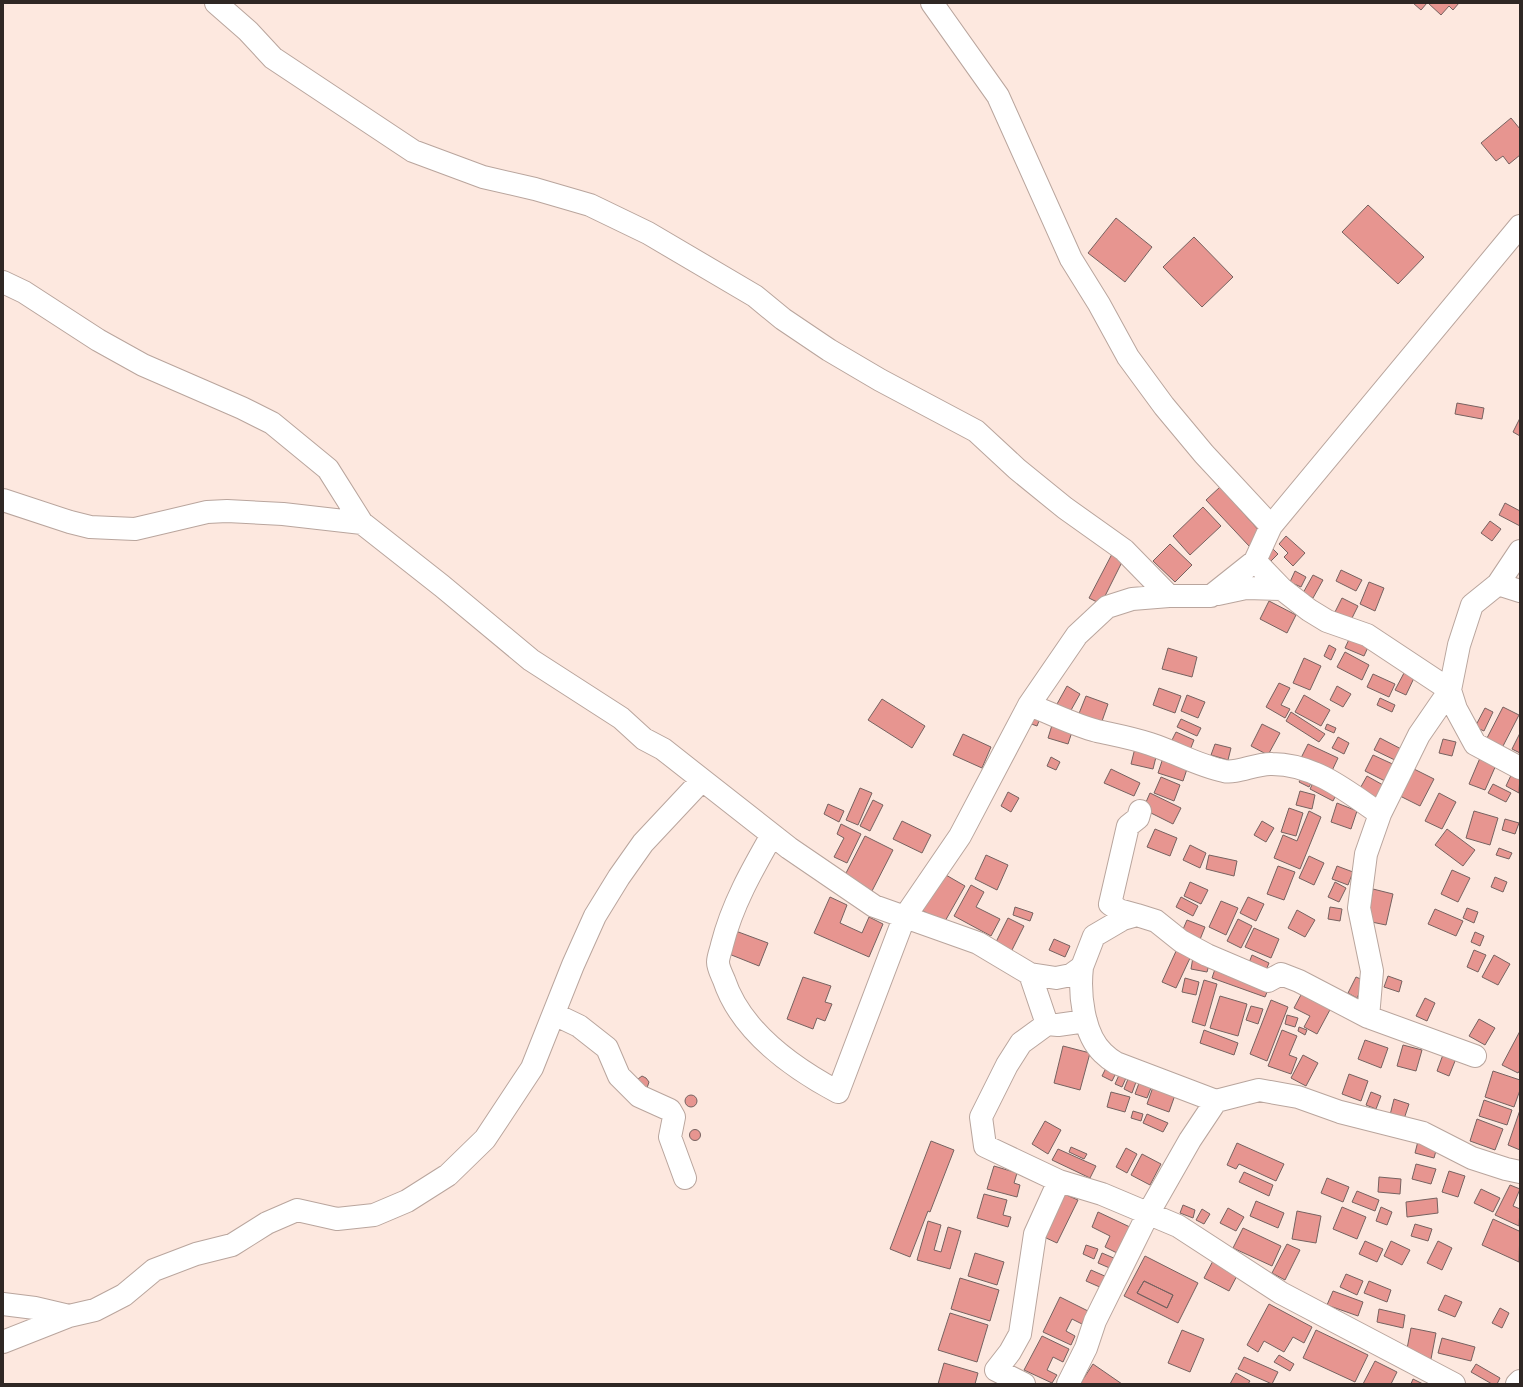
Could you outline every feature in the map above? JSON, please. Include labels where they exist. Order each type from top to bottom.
[{"type":"street","points":[[216,3],[248,30],[273,58],[413,151],[483,177],[535,189],[590,205],[648,233],[755,296],[783,319],[829,350],[880,380],[976,431],[1017,469],[1065,508],[1124,550],[1169,596]]},
{"type":"street","points":[[932,3],[998,96],[1071,259],[1099,304],[1128,357],[1164,406],[1204,454],[1271,526]]},
{"type":"street","points":[[1211,596],[1255,561],[1271,526],[1520,226]]},
{"type":"street","points":[[3,282],[24,292],[98,340],[143,365],[235,405],[272,423],[328,469],[362,523],[442,586],[531,660],[621,718],[644,739],[663,749],[789,848],[868,902],[904,918],[978,943],[1030,974],[1056,978],[1071,975],[1082,967]]},
{"type":"street","points":[[3,500],[70,522],[112,528],[135,529],[206,512],[227,511],[283,514],[362,523]]},
{"type":"street","points":[[1368,1016],[1372,971],[1359,908],[1366,854],[1380,814],[1419,735],[1450,690],[1459,645],[1472,605],[1498,584],[1520,551]]},
{"type":"street","points":[[1255,561],[1282,590],[1309,610],[1327,621],[1367,634],[1450,690],[1456,709],[1476,744],[1520,768]]},
{"type":"street","points":[[1498,584],[1520,592]]},
{"type":"street","points":[[772,834],[749,875],[728,921],[718,963],[727,990],[749,1023],[771,1047],[809,1076],[838,1092],[904,918],[960,836],[1029,704],[1077,635],[1107,607],[1132,599],[1169,596],[1211,596],[1246,588],[1282,590]]},
{"type":"street","points":[[1029,704],[1076,724],[1097,731],[1132,738],[1190,759],[1202,765],[1226,772],[1254,765],[1272,764],[1314,772],[1341,786],[1380,814]]},
{"type":"street","points":[[3,1342],[69,1316],[95,1310],[124,1295],[154,1270],[196,1254],[232,1245],[268,1223],[297,1210],[337,1219],[374,1215],[407,1201],[448,1175],[485,1139],[532,1068],[595,916],[618,877],[643,843],[702,780]]},
{"type":"street","points":[[1140,811],[1138,818],[1128,826],[1110,904],[1120,910],[1156,921],[1181,941],[1268,982],[1281,974],[1299,981],[1368,1016],[1474,1056]]},
{"type":"street","points":[[1137,916],[1123,919],[1094,936],[1082,967],[1079,987],[1086,1021],[1102,1052],[1116,1063],[1216,1101],[1259,1090],[1298,1097],[1340,1112],[1423,1133],[1472,1158],[1506,1170],[1520,1172]]},
{"type":"street","points":[[1030,974],[1047,1024]]},
{"type":"street","points":[[554,1014],[579,1026],[607,1048],[619,1076],[638,1096],[670,1110],[674,1117],[670,1137],[685,1178]]},
{"type":"street","points":[[1086,1021],[1058,1025],[1047,1024],[1021,1043],[1007,1065],[982,1116],[985,1146],[1059,1181],[1102,1194],[1149,1212],[1178,1226],[1282,1293],[1454,1384]]},
{"type":"street","points":[[1068,1384],[1086,1348],[1095,1321],[1149,1212],[1190,1140],[1216,1101]]},
{"type":"street","points":[[1024,1384],[996,1370],[1010,1352],[1020,1334],[1035,1234],[1059,1181]]},
{"type":"street","points":[[3,1304],[35,1308],[69,1316]]},
{"type":"street","points":[[1517,1384],[1520,1381]]},
{"type":"building","points":[[1413,3],[1427,3],[1421,10]]},
{"type":"building","points":[[1428,3],[1459,3],[1453,10],[1449,6],[1441,15]]},
{"type":"building","points":[[1511,118],[1520,129],[1520,155],[1509,164],[1503,156],[1496,161],[1481,143]]},
{"type":"building","points":[[1368,205],[1424,257],[1398,284],[1342,232]]},
{"type":"building","points":[[1116,218],[1152,247],[1125,282],[1088,253]]},
{"type":"building","points":[[1194,237],[1233,277],[1202,307],[1163,267]]},
{"type":"building","points":[[1457,403],[1484,408],[1482,419],[1455,414]]},
{"type":"building","points":[[1520,418],[1520,436],[1513,432]]},
{"type":"building","points":[[1220,487],[1262,534],[1249,546],[1206,500]]},
{"type":"building","points":[[1505,503],[1520,511],[1520,526],[1499,515]]},
{"type":"building","points":[[1203,507],[1221,526],[1190,555],[1173,536]]},
{"type":"building","points":[[1490,521],[1501,529],[1492,541],[1481,533]]},
{"type":"building","points":[[1286,536],[1305,553],[1293,566],[1284,557],[1288,553],[1279,544]]},
{"type":"building","points":[[1170,544],[1192,565],[1175,582],[1153,561]]},
{"type":"building","points":[[1270,546],[1278,554],[1269,563],[1262,555]]},
{"type":"building","points":[[1112,554],[1123,560],[1101,604],[1089,598]]},
{"type":"building","points":[[1341,570],[1362,580],[1356,591],[1336,581]]},
{"type":"building","points":[[1295,571],[1306,577],[1301,587],[1290,582]]},
{"type":"building","points":[[1313,575],[1323,580],[1313,598],[1303,593]]},
{"type":"building","points":[[1369,582],[1384,588],[1375,611],[1360,604]]},
{"type":"building","points":[[1342,598],[1358,606],[1351,620],[1335,612]]},
{"type":"building","points":[[1269,601],[1296,615],[1287,633],[1260,619]]},
{"type":"building","points":[[1351,635],[1370,643],[1364,656],[1345,648]]},
{"type":"building","points":[[1329,645],[1336,649],[1331,660],[1324,656]]},
{"type":"building","points":[[1168,648],[1197,657],[1192,677],[1162,669]]},
{"type":"building","points":[[1345,652],[1369,665],[1362,680],[1337,667]]},
{"type":"building","points":[[1304,658],[1321,666],[1310,690],[1293,683]]},
{"type":"building","points":[[1404,673],[1414,678],[1406,695],[1395,690]]},
{"type":"building","points":[[1373,674],[1395,684],[1389,697],[1367,687]]},
{"type":"building","points":[[1279,683],[1290,688],[1281,705],[1290,709],[1285,718],[1266,707]]},
{"type":"building","points":[[1067,686],[1080,694],[1070,712],[1057,704]]},
{"type":"building","points":[[1337,686],[1351,694],[1343,707],[1330,700]]},
{"type":"building","points":[[1159,688],[1181,696],[1175,713],[1153,705]]},
{"type":"building","points":[[1187,695],[1205,702],[1198,718],[1181,711]]},
{"type":"building","points":[[1304,695],[1330,710],[1321,726],[1295,712]]},
{"type":"building","points":[[1086,696],[1108,704],[1101,724],[1078,716]]},
{"type":"building","points":[[1380,698],[1395,705],[1392,712],[1377,705]]},
{"type":"building","points":[[882,699],[925,726],[912,748],[868,720]]},
{"type":"building","points":[[1503,707],[1519,715],[1502,748],[1486,740]]},
{"type":"building","points":[[1485,708],[1493,712],[1484,731],[1475,727]]},
{"type":"building","points":[[1291,712],[1325,734],[1319,742],[1286,721]]},
{"type":"building","points":[[1041,716],[1037,726],[1026,722]]},
{"type":"building","points":[[1181,719],[1201,728],[1197,736],[1177,727]]},
{"type":"building","points":[[1053,722],[1073,729],[1068,744],[1048,738]]},
{"type":"building","points":[[1262,724],[1280,733],[1268,755],[1251,746]]},
{"type":"building","points":[[1327,724],[1336,728],[1334,733],[1325,729]]},
{"type":"building","points":[[1176,732],[1194,740],[1190,750],[1171,742]]},
{"type":"building","points":[[1520,733],[1520,753],[1512,749]]},
{"type":"building","points":[[963,734],[991,747],[982,768],[953,755]]},
{"type":"building","points":[[1338,737],[1349,743],[1344,754],[1332,748]]},
{"type":"building","points":[[1380,738],[1407,752],[1401,763],[1374,750]]},
{"type":"building","points":[[1443,739],[1456,742],[1452,756],[1439,753]]},
{"type":"building","points":[[1215,744],[1231,748],[1228,760],[1211,755]]},
{"type":"building","points":[[1308,744],[1338,758],[1330,775],[1300,760]]},
{"type":"building","points":[[1135,748],[1157,753],[1153,769],[1131,764]]},
{"type":"building","points":[[1164,755],[1189,763],[1183,781],[1158,773]]},
{"type":"building","points":[[1373,755],[1399,767],[1391,784],[1365,771]]},
{"type":"building","points":[[1051,757],[1060,762],[1056,770],[1047,766]]},
{"type":"building","points":[[1480,758],[1496,765],[1485,790],[1469,784]]},
{"type":"building","points":[[1412,768],[1434,779],[1420,806],[1398,795]]},
{"type":"building","points":[[1111,769],[1140,783],[1134,796],[1104,783]]},
{"type":"building","points":[[1513,771],[1520,775],[1519,793],[1506,786]]},
{"type":"building","points":[[1303,775],[1313,780],[1309,787],[1299,782]]},
{"type":"building","points":[[1367,776],[1390,789],[1381,804],[1358,792]]},
{"type":"building","points":[[1161,777],[1180,785],[1174,801],[1154,793]]},
{"type":"building","points":[[1315,779],[1338,791],[1333,801],[1310,789]]},
{"type":"building","points":[[1493,784],[1511,793],[1506,802],[1488,793]]},
{"type":"building","points":[[860,788],[872,793],[858,825],[846,820]]},
{"type":"building","points":[[1300,791],[1315,795],[1312,809],[1296,805]]},
{"type":"building","points":[[1008,792],[1019,798],[1011,812],[1001,806]]},
{"type":"building","points":[[1150,793],[1181,808],[1173,824],[1143,809]]},
{"type":"building","points":[[1439,793],[1456,802],[1442,829],[1425,821]]},
{"type":"building","points":[[873,800],[883,805],[870,831],[860,826]]},
{"type":"building","points":[[1337,803],[1357,811],[1351,829],[1331,822]]},
{"type":"building","points":[[828,804],[844,811],[839,822],[824,814]]},
{"type":"building","points":[[1289,808],[1303,813],[1296,836],[1281,832]]},
{"type":"building","points":[[1309,811],[1321,817],[1300,869],[1274,858],[1283,835],[1297,841]]},
{"type":"building","points":[[1474,811],[1498,818],[1490,845],[1466,838]]},
{"type":"building","points":[[1505,819],[1519,823],[1515,834],[1502,830]]},
{"type":"building","points":[[902,821],[931,835],[922,853],[893,839]]},
{"type":"building","points":[[1262,821],[1274,828],[1266,842],[1254,835]]},
{"type":"building","points":[[841,824],[861,834],[847,863],[834,857],[844,838],[837,834]]},
{"type":"building","points":[[1155,829],[1177,838],[1170,856],[1147,847]]},
{"type":"building","points":[[1447,829],[1475,850],[1463,866],[1435,845]]},
{"type":"building","points":[[865,836],[893,850],[872,891],[844,877]]},
{"type":"building","points":[[1190,845],[1206,853],[1200,868],[1183,860]]},
{"type":"building","points":[[1499,848],[1512,853],[1509,859],[1496,855]]},
{"type":"building","points":[[986,855],[1008,865],[997,890],[975,879]]},
{"type":"building","points":[[1209,855],[1237,861],[1234,876],[1206,869]]},
{"type":"building","points":[[1309,856],[1324,863],[1314,885],[1299,878]]},
{"type":"building","points":[[1278,866],[1295,872],[1284,900],[1267,894]]},
{"type":"building","points":[[1337,866],[1353,872],[1348,885],[1332,879]]},
{"type":"building","points":[[1452,870],[1470,878],[1458,902],[1441,894]]},
{"type":"building","points":[[939,871],[965,886],[944,923],[918,908]]},
{"type":"building","points":[[1495,877],[1507,882],[1503,892],[1491,887]]},
{"type":"building","points":[[1190,882],[1208,890],[1201,904],[1184,896]]},
{"type":"building","points":[[1335,882],[1346,888],[1339,902],[1328,897]]},
{"type":"building","points":[[971,885],[984,892],[976,907],[1000,919],[991,936],[954,916]]},
{"type":"building","points":[[1373,889],[1393,894],[1386,925],[1367,921]]},
{"type":"building","points":[[830,897],[847,905],[840,923],[862,933],[869,917],[883,924],[869,957],[814,933]]},
{"type":"building","points":[[1181,897],[1198,906],[1193,916],[1176,907]]},
{"type":"building","points":[[1248,897],[1264,904],[1256,921],[1240,913]]},
{"type":"building","points":[[1221,901],[1238,908],[1226,935],[1209,927]]},
{"type":"building","points":[[1015,907],[1033,913],[1030,921],[1013,915]]},
{"type":"building","points":[[1330,907],[1342,909],[1340,921],[1328,919]]},
{"type":"building","points":[[1467,908],[1478,912],[1474,923],[1463,918]]},
{"type":"building","points":[[1435,909],[1463,921],[1456,936],[1428,924]]},
{"type":"building","points":[[1297,910],[1315,920],[1305,937],[1288,928]]},
{"type":"building","points":[[1008,918],[1024,926],[1011,952],[995,944]]},
{"type":"building","points":[[1238,919],[1252,926],[1241,948],[1227,941]]},
{"type":"building","points":[[1187,920],[1205,927],[1199,942],[1181,934]]},
{"type":"building","points":[[1254,928],[1279,939],[1271,958],[1245,947]]},
{"type":"building","points":[[733,930],[768,943],[759,966],[724,952]]},
{"type":"building","points":[[1475,932],[1484,936],[1480,946],[1471,942]]},
{"type":"building","points":[[1054,939],[1070,946],[1065,957],[1049,950]]},
{"type":"building","points":[[1177,949],[1191,956],[1176,988],[1162,982]]},
{"type":"building","points":[[1474,950],[1486,955],[1478,972],[1467,967]]},
{"type":"building","points":[[1252,955],[1269,963],[1264,975],[1247,968]]},
{"type":"building","points":[[1494,955],[1510,964],[1498,985],[1482,977]]},
{"type":"building","points":[[1193,957],[1210,961],[1207,972],[1191,969]]},
{"type":"building","points":[[1216,966],[1270,985],[1265,997],[1212,978]]},
{"type":"building","points":[[1388,976],[1402,981],[1399,992],[1384,987]]},
{"type":"building","points":[[803,977],[831,986],[825,1002],[832,1004],[825,1021],[817,1018],[813,1029],[787,1019]]},
{"type":"building","points":[[1356,977],[1365,981],[1357,998],[1348,993]]},
{"type":"building","points":[[1185,978],[1199,982],[1196,995],[1182,992]]},
{"type":"building","points":[[1204,980],[1217,984],[1205,1026],[1192,1022]]},
{"type":"building","points":[[1303,991],[1332,1006],[1317,1034],[1304,1027],[1310,1016],[1294,1008]]},
{"type":"building","points":[[1220,996],[1247,1004],[1238,1036],[1210,1028]]},
{"type":"building","points":[[1425,998],[1435,1003],[1427,1021],[1416,1016]]},
{"type":"building","points":[[1271,1000],[1288,1007],[1267,1061],[1250,1054]]},
{"type":"building","points":[[1251,1006],[1263,1009],[1258,1024],[1246,1020]]},
{"type":"building","points":[[1287,1015],[1298,1018],[1295,1027],[1285,1024]]},
{"type":"building","points":[[1479,1019],[1495,1028],[1485,1045],[1469,1036]]},
{"type":"building","points":[[1299,1027],[1307,1030],[1305,1035],[1298,1031]]},
{"type":"building","points":[[1204,1030],[1238,1043],[1234,1055],[1200,1043]]},
{"type":"building","points":[[1282,1030],[1297,1036],[1289,1055],[1297,1058],[1291,1074],[1268,1066]]},
{"type":"building","points":[[1520,1031],[1520,1070],[1518,1073],[1502,1065]]},
{"type":"building","points":[[1365,1040],[1388,1048],[1381,1068],[1358,1059]]},
{"type":"building","points":[[1403,1045],[1422,1050],[1416,1071],[1397,1066]]},
{"type":"building","points":[[1063,1046],[1090,1053],[1080,1090],[1054,1083]]},
{"type":"building","points":[[1444,1052],[1457,1056],[1449,1076],[1437,1071]]},
{"type":"building","points":[[1303,1055],[1318,1063],[1306,1086],[1291,1078]]},
{"type":"building","points":[[1106,1068],[1116,1073],[1112,1081],[1102,1076]]},
{"type":"building","points":[[1493,1071],[1520,1080],[1520,1090],[1514,1107],[1485,1097]]},
{"type":"building","points":[[1349,1074],[1368,1081],[1361,1101],[1342,1094]]},
{"type":"building","points":[[1119,1075],[1126,1078],[1122,1087],[1115,1084]]},
{"type":"building","points":[[642,1076],[649,1082],[646,1091],[634,1082]]},
{"type":"building","points":[[1128,1079],[1136,1082],[1132,1093],[1124,1089]]},
{"type":"building","points":[[1139,1083],[1151,1088],[1147,1098],[1135,1094]]},
{"type":"building","points":[[1153,1087],[1175,1095],[1169,1112],[1147,1104]]},
{"type":"building","points":[[1111,1092],[1130,1097],[1125,1112],[1107,1107]]},
{"type":"building","points":[[1371,1092],[1381,1096],[1376,1109],[1366,1105]]},
{"type":"building","points":[[693,1095],[696,1096],[696,1106],[689,1107],[686,1106],[685,1099],[686,1096]]},
{"type":"building","points":[[1394,1099],[1409,1104],[1404,1119],[1390,1115]]},
{"type":"building","points":[[1484,1100],[1512,1110],[1507,1125],[1479,1116]]},
{"type":"building","points":[[1520,1110],[1520,1150],[1508,1145]]},
{"type":"building","points":[[1133,1111],[1143,1114],[1141,1121],[1131,1118]]},
{"type":"building","points":[[1147,1114],[1168,1123],[1163,1132],[1143,1123]]},
{"type":"building","points":[[1477,1119],[1503,1129],[1495,1150],[1470,1141]]},
{"type":"building","points":[[1045,1121],[1061,1130],[1048,1154],[1032,1144]]},
{"type":"building","points":[[695,1129],[699,1131],[701,1135],[699,1139],[695,1141],[691,1139],[689,1135],[691,1131]]},
{"type":"building","points":[[931,1141],[954,1150],[930,1212],[928,1211],[910,1257],[890,1249]]},
{"type":"building","points":[[1418,1141],[1437,1147],[1434,1158],[1415,1153]]},
{"type":"building","points":[[1237,1143],[1284,1164],[1276,1181],[1239,1164],[1236,1169],[1227,1165]]},
{"type":"building","points":[[1071,1147],[1087,1154],[1084,1159],[1069,1152]]},
{"type":"building","points":[[1126,1148],[1137,1154],[1127,1173],[1116,1167]]},
{"type":"building","points":[[1058,1149],[1096,1166],[1090,1178],[1052,1160]]},
{"type":"building","points":[[1142,1154],[1161,1164],[1150,1185],[1131,1175]]},
{"type":"building","points":[[1416,1164],[1436,1169],[1431,1184],[1412,1179]]},
{"type":"building","points":[[994,1166],[1017,1173],[1014,1183],[1020,1185],[1017,1197],[987,1189]]},
{"type":"building","points":[[1449,1171],[1465,1176],[1458,1197],[1442,1192]]},
{"type":"building","points":[[1244,1172],[1273,1185],[1269,1196],[1239,1182]]},
{"type":"building","points":[[1379,1177],[1401,1179],[1400,1194],[1378,1192]]},
{"type":"building","points":[[1327,1178],[1349,1187],[1343,1202],[1321,1193]]},
{"type":"building","points":[[1510,1185],[1520,1189],[1513,1206],[1520,1209],[1519,1226],[1495,1215]]},
{"type":"building","points":[[1481,1189],[1500,1198],[1493,1212],[1474,1203]]},
{"type":"building","points":[[1357,1191],[1379,1200],[1375,1211],[1352,1202]]},
{"type":"building","points":[[984,1194],[1007,1200],[1003,1215],[1011,1217],[1008,1227],[977,1218]]},
{"type":"building","points":[[1064,1194],[1078,1200],[1057,1243],[1044,1237]]},
{"type":"building","points":[[1437,1198],[1438,1213],[1407,1217],[1406,1202]]},
{"type":"building","points":[[1256,1201],[1284,1213],[1278,1228],[1250,1216]]},
{"type":"building","points":[[1183,1205],[1195,1210],[1193,1218],[1180,1213]]},
{"type":"building","points":[[1342,1207],[1366,1217],[1357,1239],[1333,1229]]},
{"type":"building","points":[[1381,1207],[1392,1212],[1387,1225],[1376,1221]]},
{"type":"building","points":[[1228,1208],[1244,1217],[1236,1231],[1220,1223]]},
{"type":"building","points":[[1202,1209],[1210,1214],[1204,1224],[1196,1220]]},
{"type":"building","points":[[1297,1211],[1321,1216],[1316,1243],[1292,1239]]},
{"type":"building","points":[[1098,1212],[1132,1228],[1119,1254],[1105,1247],[1110,1236],[1092,1227]]},
{"type":"building","points":[[1493,1219],[1519,1231],[1520,1229],[1519,1262],[1482,1245]]},
{"type":"building","points":[[928,1221],[941,1225],[934,1250],[941,1252],[948,1227],[961,1231],[950,1269],[917,1260]]},
{"type":"building","points":[[1415,1224],[1432,1229],[1428,1241],[1411,1236]]},
{"type":"building","points":[[1243,1228],[1281,1246],[1272,1266],[1233,1248]]},
{"type":"building","points":[[1365,1241],[1383,1249],[1377,1262],[1359,1254]]},
{"type":"building","points":[[1391,1241],[1410,1250],[1402,1265],[1384,1256]]},
{"type":"building","points":[[1438,1241],[1452,1248],[1442,1270],[1427,1263]]},
{"type":"building","points":[[1287,1244],[1300,1250],[1285,1280],[1272,1273]]},
{"type":"building","points":[[1086,1245],[1098,1249],[1094,1259],[1083,1254]]},
{"type":"building","points":[[975,1253],[1004,1262],[997,1285],[968,1276]]},
{"type":"building","points":[[1102,1253],[1116,1259],[1112,1269],[1098,1263]]},
{"type":"building","points":[[1145,1256],[1198,1283],[1178,1323],[1124,1296]],"holes":[[[1144,1281],[1173,1295],[1167,1308],[1137,1293]]]},
{"type":"building","points":[[1214,1259],[1239,1272],[1229,1291],[1204,1278]]},
{"type":"building","points":[[1091,1270],[1107,1277],[1102,1288],[1086,1281]]},
{"type":"building","points":[[1346,1274],[1363,1281],[1357,1295],[1340,1287]]},
{"type":"building","points":[[960,1278],[999,1290],[990,1321],[951,1309]]},
{"type":"building","points":[[1144,1281],[1173,1295],[1167,1308],[1137,1293]]},
{"type":"building","points":[[1369,1281],[1391,1290],[1387,1302],[1364,1293]]},
{"type":"building","points":[[1333,1291],[1363,1302],[1358,1316],[1327,1305]]},
{"type":"building","points":[[1445,1295],[1462,1302],[1455,1317],[1438,1310]]},
{"type":"building","points":[[1060,1297],[1088,1311],[1082,1324],[1072,1319],[1066,1331],[1075,1336],[1071,1345],[1043,1332]]},
{"type":"building","points":[[1269,1304],[1312,1327],[1304,1343],[1293,1337],[1284,1352],[1264,1341],[1258,1352],[1247,1345]]},
{"type":"building","points":[[1500,1308],[1509,1313],[1502,1328],[1492,1323]]},
{"type":"building","points":[[1379,1309],[1405,1315],[1403,1328],[1377,1322]]},
{"type":"building","points":[[950,1313],[988,1325],[977,1362],[938,1350]]},
{"type":"building","points":[[1411,1328],[1436,1333],[1431,1359],[1406,1354]]},
{"type":"building","points":[[1182,1330],[1204,1339],[1190,1372],[1168,1363]]},
{"type":"building","points":[[1316,1330],[1368,1355],[1355,1382],[1303,1358]]},
{"type":"building","points":[[1042,1336],[1069,1349],[1063,1362],[1053,1357],[1047,1370],[1057,1375],[1052,1383],[1024,1370]]},
{"type":"building","points":[[1442,1338],[1475,1347],[1471,1361],[1438,1353]]},
{"type":"building","points":[[1279,1355],[1294,1364],[1290,1371],[1274,1362]]},
{"type":"building","points":[[1244,1357],[1278,1372],[1272,1384],[1238,1369]]},
{"type":"building","points":[[1375,1361],[1397,1372],[1391,1384],[1363,1384]]},
{"type":"building","points":[[944,1363],[978,1373],[975,1384],[938,1384]]},
{"type":"building","points":[[1093,1364],[1122,1384],[1080,1384]]},
{"type":"building","points":[[1476,1364],[1500,1378],[1497,1384],[1492,1384],[1471,1372]]},
{"type":"building","points":[[1236,1373],[1250,1381],[1248,1384],[1230,1384]]},
{"type":"building","points":[[1413,1379],[1423,1384],[1411,1384]]}]
